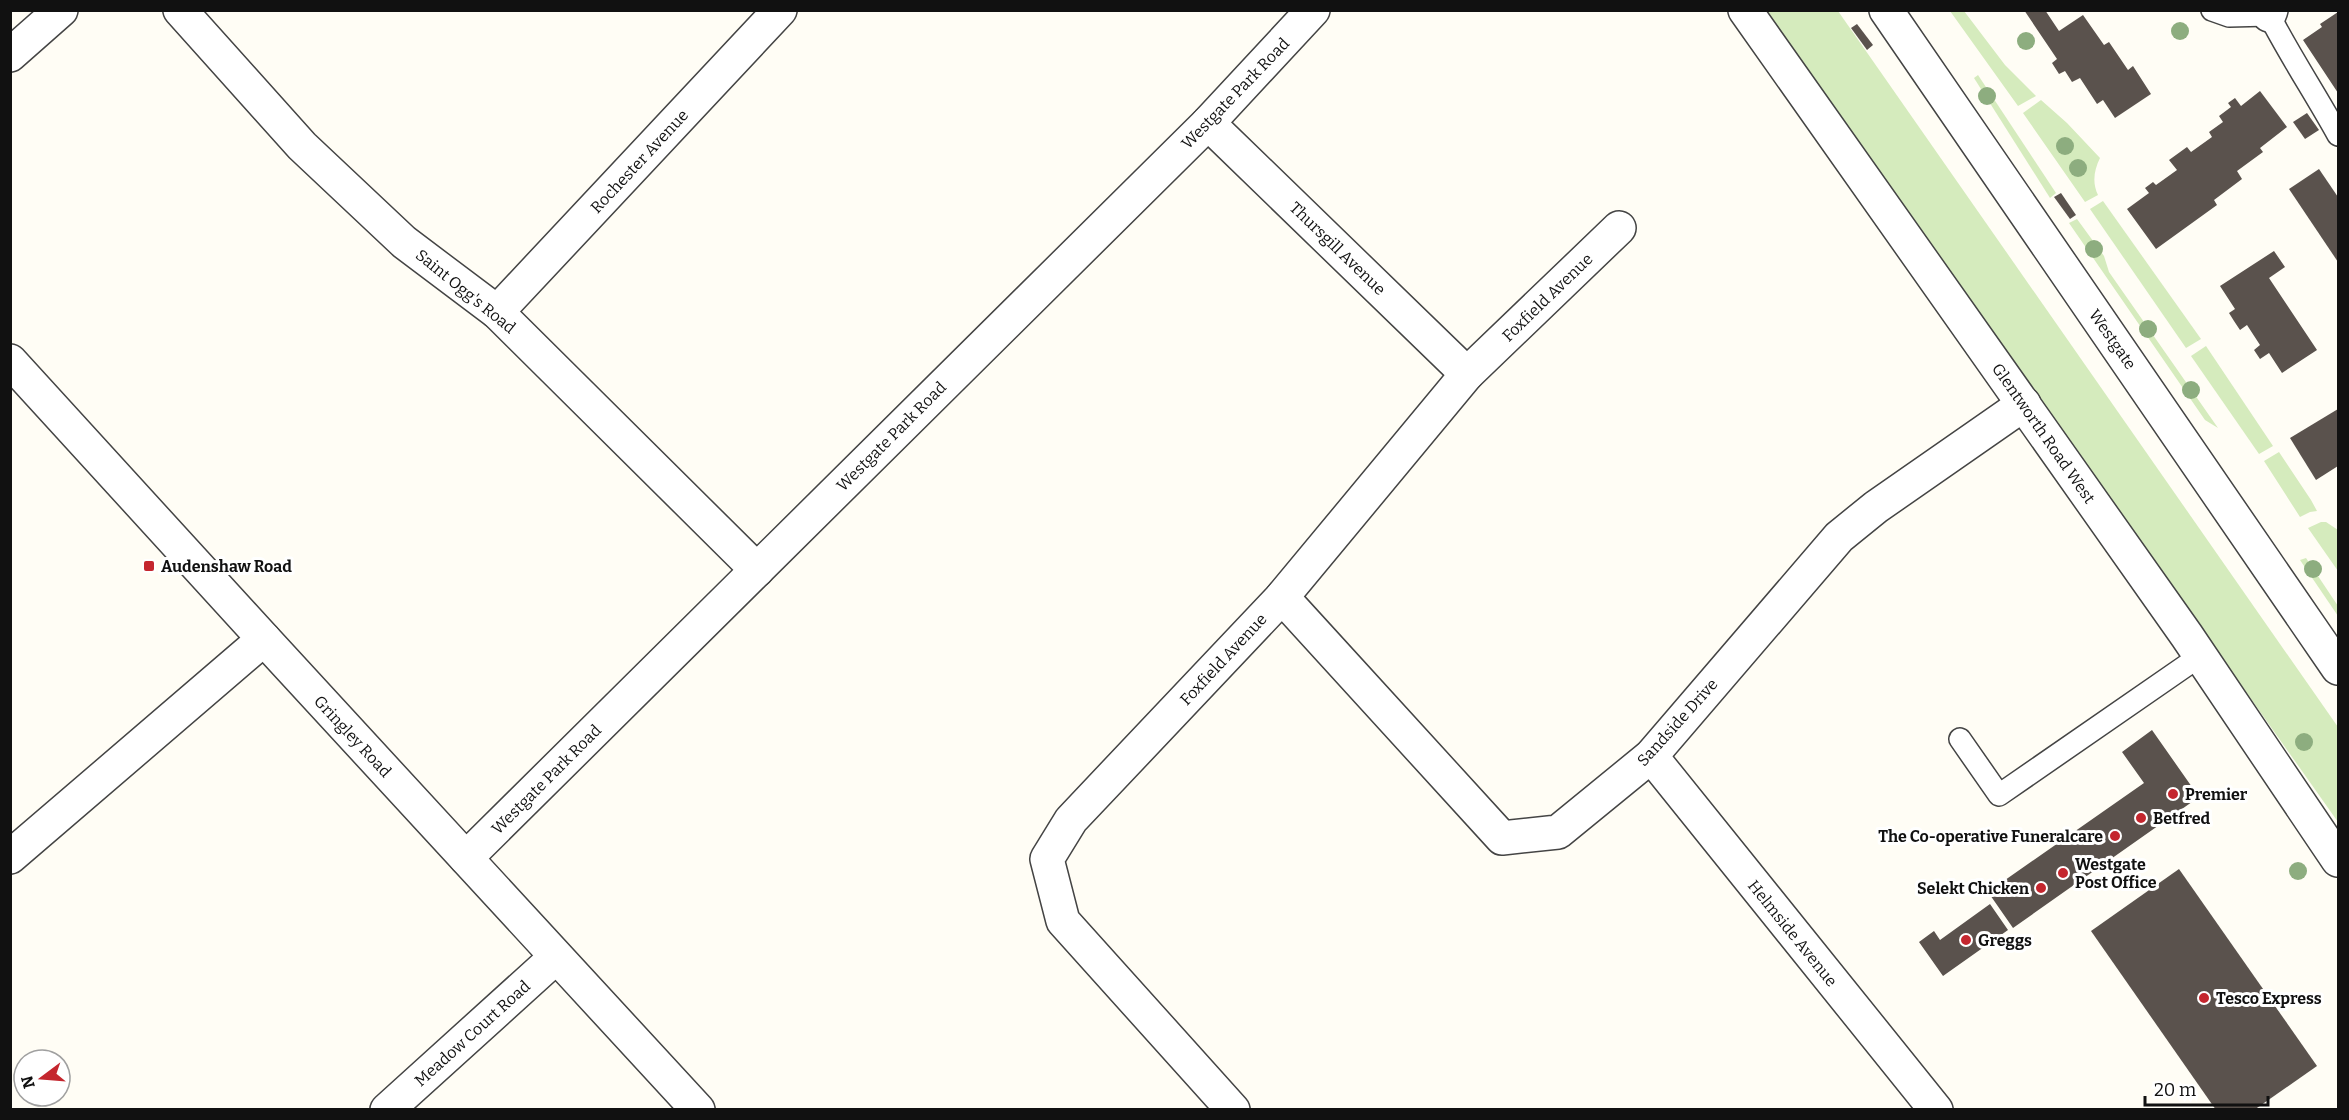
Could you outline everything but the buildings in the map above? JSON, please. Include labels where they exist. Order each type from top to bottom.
[{"type":"street","points":[[10,55],[61,10]]},
{"type":"street","name":"Saint Ogg's Road","points":[[180,10],[302,146],[404,242],[497,312],[757,570]]},
{"type":"street","name":"Rochester Avenue","points":[[497,312],[780,10]]},
{"type":"street","name":"Westgate Park Road","points":[[466,858],[1208,123],[1313,10]]},
{"type":"street","name":"Glentworth Road West","points":[[1745,10],[2200,656],[2338,860]]},
{"type":"street","name":"Westgate","points":[[1886,10],[2338,668]]},
{"type":"street","name":"Thursgill Avenue","points":[[1208,123],[1467,374]]},
{"type":"street","name":"Foxfield Avenue","points":[[1233,1110],[1063,921],[1047,859],[1071,820],[1282,597],[1467,374],[1619,228]]},
{"type":"street","name":"Gringley Road","points":[[10,362],[698,1110]]},
{"type":"street","name":"Sandside Drive","points":[[1282,597],[1502,838],[1558,832],[1651,756],[1839,537],[1876,507],[2024,404]]},
{"type":"street","points":[[10,857],[264,639]]},
{"type":"street","name":"Helmside Avenue","points":[[1651,756],[1936,1110]]},
{"type":"street","name":"Meadow Court Road","points":[[387,1110],[556,957]]},
{"type":"lane","points":[[2212,10],[2229,16],[2270,13],[2285,47],[2307,79],[2338,135]]},
{"type":"lane","points":[[1960,740],[1999,795],[2200,656]]},
{"type":"green space","points":[[1765,11],[1838,11],[2338,727],[2338,822]]},
{"type":"green space","points":[[1950,11],[1964,11],[2005,65],[2036,96],[2018,106]]},
{"type":"green space","points":[[1978,75],[2056,193],[2050,198],[1974,78]]},
{"type":"green space","points":[[2041,100],[2067,123],[2100,158],[2094,176],[2098,195],[2085,202],[2023,113]]},
{"type":"green space","points":[[2103,201],[2201,339],[2186,348],[2090,209]]},
{"type":"green space","points":[[2077,219],[2104,256],[2109,272],[2218,428],[2205,420],[2069,223]]},
{"type":"green space","points":[[2206,346],[2273,446],[2259,454],[2191,356]]},
{"type":"green space","points":[[2279,452],[2317,511],[2300,517],[2264,461]]},
{"type":"green space","points":[[2326,522],[2338,530],[2338,571],[2308,528]]},
{"type":"green space","points":[[2306,558],[2338,606],[2338,616],[2300,560]]},
{"type":"place","name":"Audenshaw Road","points":[[149,566]]},
{"type":"place","name":"Premier","points":[[2173,794]]},
{"type":"place","name":"Betfred","points":[[2141,818]]},
{"type":"place","name":"The Co-operative Funeralcare","points":[[2115,836]]},
{"type":"place","name":"Westgate Post Office","points":[[2063,873]]},
{"type":"place","name":"Selekt Chicken","points":[[2041,888]]},
{"type":"place","name":"Greggs","points":[[1966,940]]},
{"type":"place","name":"Tesco Express","points":[[2204,998]]}]
